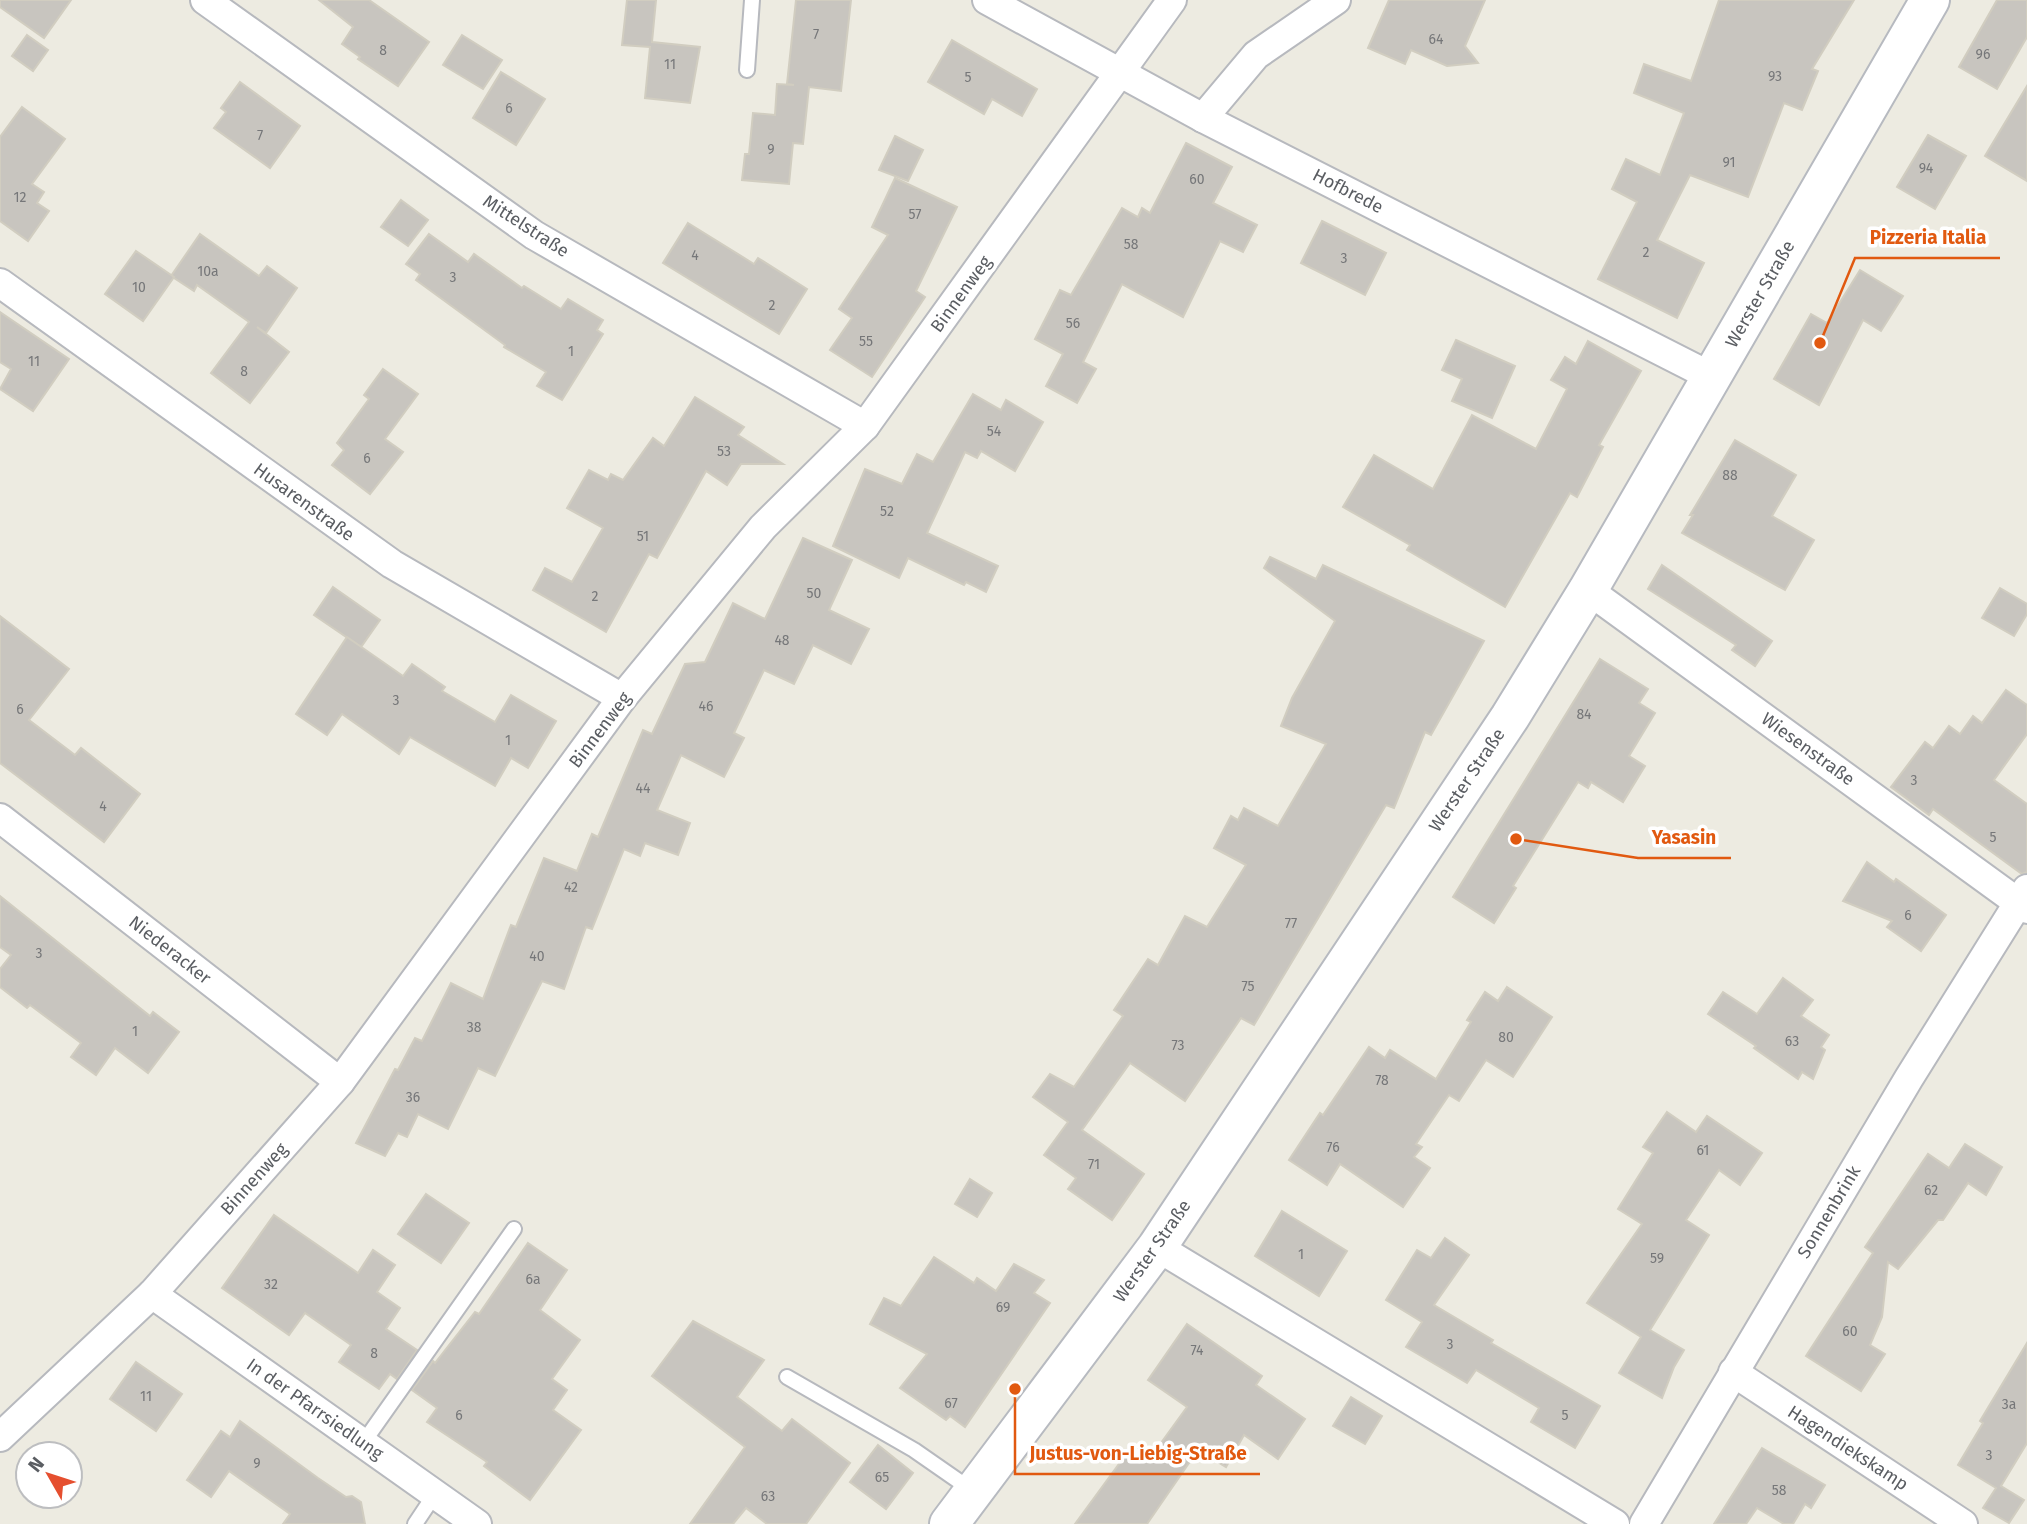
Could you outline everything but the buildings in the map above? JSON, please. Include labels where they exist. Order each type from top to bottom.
[{"type":"main road","name":"Werster Straße","points":[[950,1524],[1157,1247],[1510,717],[1588,590],[1930,0]]},
{"type":"street","name":"Mittelstraße","points":[[205,0],[534,235],[865,426]]},
{"type":"street","name":"Hofbrede","points":[[987,0],[1203,118],[1712,377]]},
{"type":"street","name":"Binnenweg","points":[[0,1437],[152,1294],[340,1082],[622,698],[763,527],[865,426],[1172,0]]},
{"type":"street","points":[[1203,118],[1256,55],[1336,0]]},
{"type":"street","name":"Husarenstraße","points":[[0,283],[392,564],[622,698]]},
{"type":"street","name":"Wiesenstraße","points":[[1588,590],[2024,900]]},
{"type":"street","name":"Niederacker","points":[[0,818],[340,1082]]},
{"type":"street","name":"Sonnenbrink","points":[[1644,1524],[1909,1078],[2024,900]]},
{"type":"street","points":[[1157,1247],[1615,1524]]},
{"type":"street","name":"In der Pfarrsiedlung","points":[[152,1294],[477,1524]]},
{"type":"street","name":"Hagendiekskamp","points":[[1733,1372],[1963,1524]]},
{"type":"lane","points":[[747,70],[752,0]]},
{"type":"lane","points":[[363,1444],[514,1229]]},
{"type":"lane","points":[[787,1377],[903,1443],[974,1492]]},
{"type":"lane","points":[[415,1524],[435,1494]]},
{"type":"place","name":"Pizzeria Italia","points":[[1820,343]]},
{"type":"place","name":"Yasasin","points":[[1516,839]]},
{"type":"place","name":"Justus-von-Liebig-Straße","points":[[1015,1389]]}]
